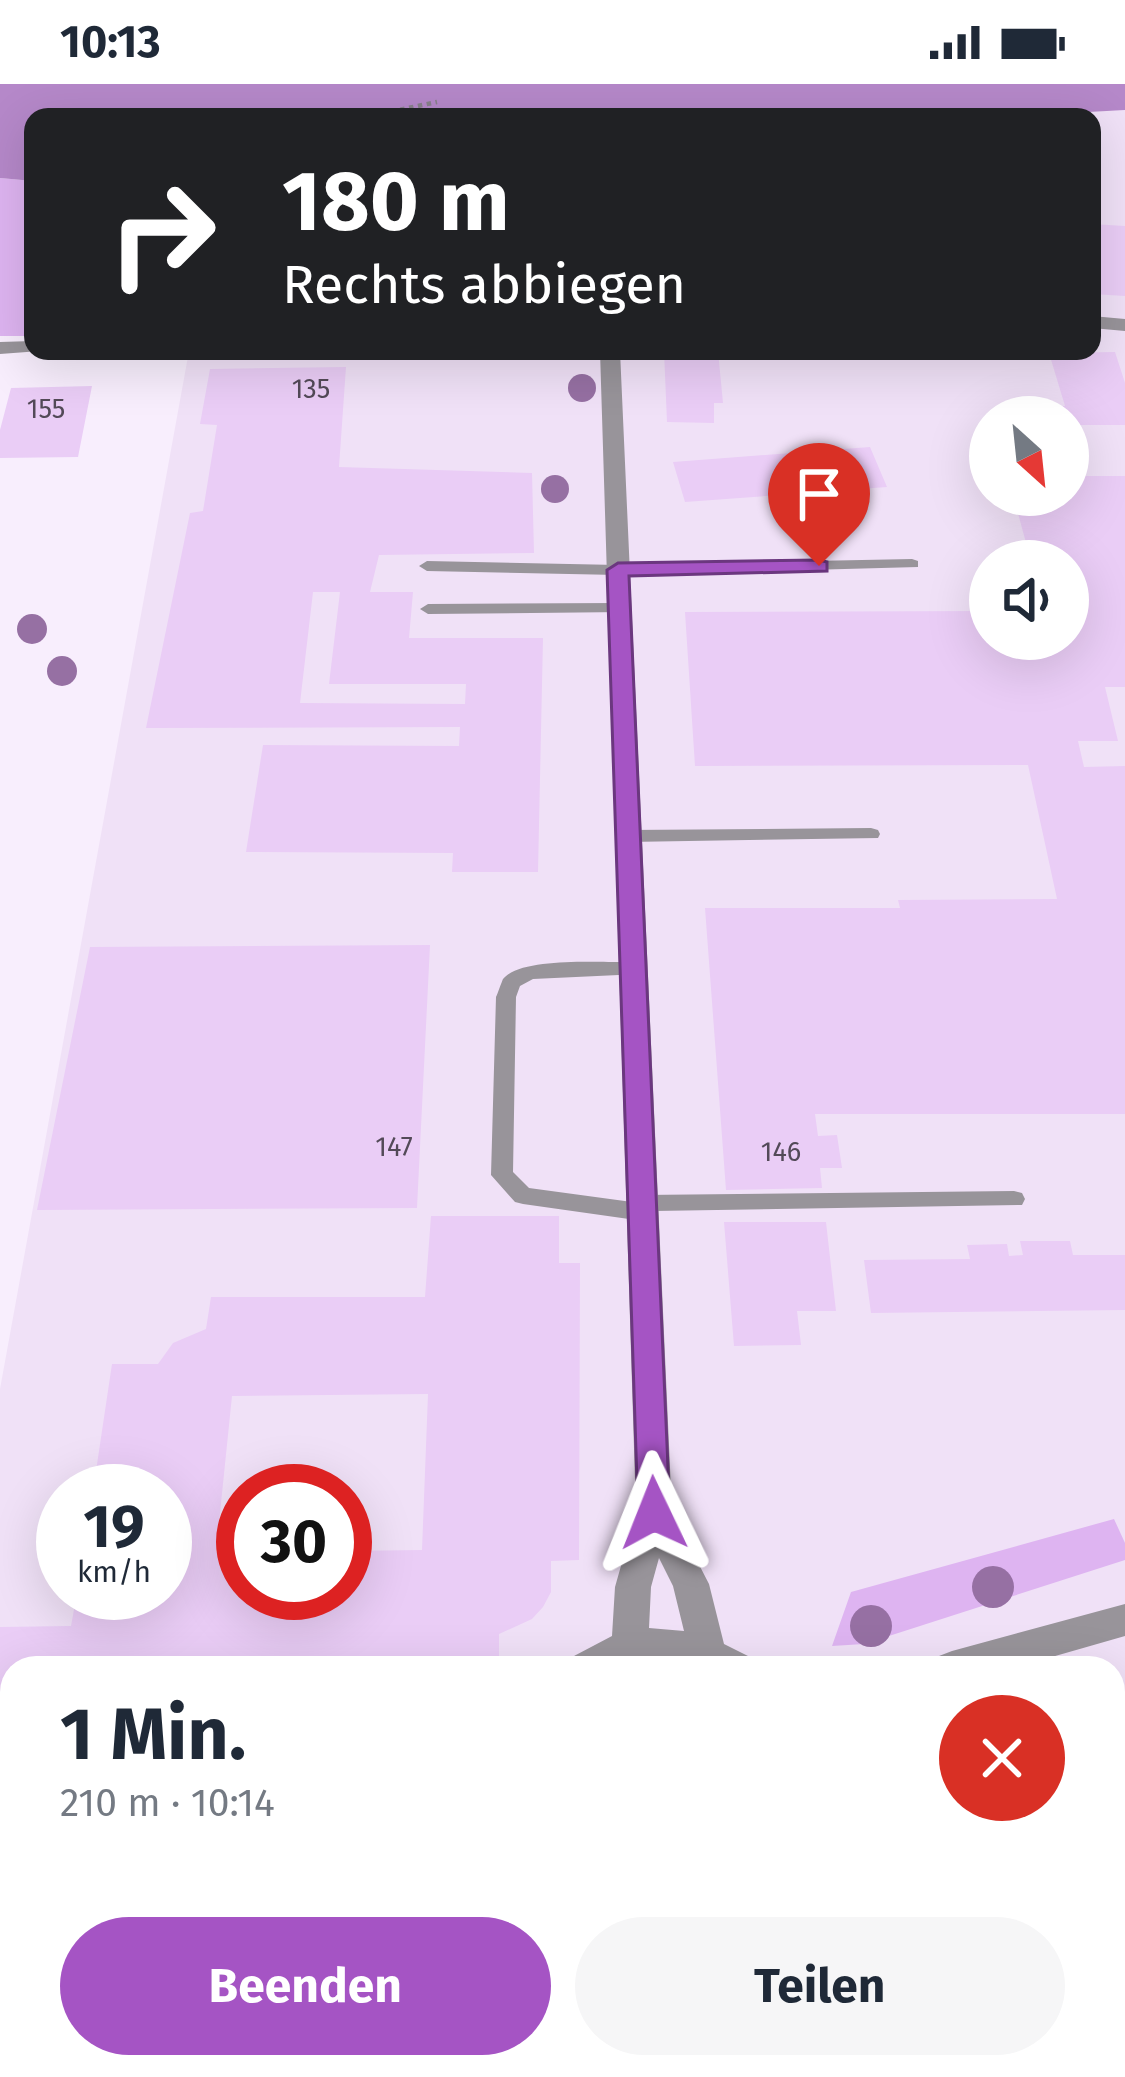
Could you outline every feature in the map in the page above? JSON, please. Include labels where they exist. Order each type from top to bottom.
[{"type":"street","points":[[610,360],[654,1513],[633,1587],[630,1646]]},
{"type":"street","points":[[654,1513],[691,1584],[720,1656]]},
{"type":"street","points":[[995,1656],[1125,1620]]},
{"type":"street","points":[[610,1656],[630,1646],[669,1643],[710,1656]]},
{"type":"lane","points":[[428,566],[618,570],[911,564]]},
{"type":"lane","points":[[428,609],[619,608]]},
{"type":"lane","points":[[628,836],[871,834]]},
{"type":"lane","points":[[633,969],[529,971],[512,982],[506,997],[502,1175],[524,1196],[642,1208],[1013,1199]]},
{"type":"path","points":[[408,108],[437,102]]},
{"type":"shaded area","points":[[0,84],[1125,84],[1125,110],[1101,111],[24,108],[24,180],[0,178]]},
{"type":"shaded area","points":[[1125,110],[1125,1656],[0,1656],[0,1389],[187,360],[1101,360],[1101,111]]},
{"type":"shaded area","points":[[0,178],[24,180],[24,336],[0,336]]},
{"type":"shaded area","points":[[1114,1519],[1125,1543],[1125,1560],[864,1644],[832,1646],[851,1592]]},
{"type":"building","points":[[1101,225],[1125,226],[1125,296],[1101,295]]},
{"type":"building","points":[[1101,352],[1115,352],[1125,383],[1125,425],[1089,425],[1089,396],[1062,396],[1051,360],[1101,360]]},
{"type":"building","points":[[664,360],[719,360],[723,403],[714,403],[714,423],[667,422]]},
{"type":"building","points":[[346,367],[339,467],[532,473],[534,553],[379,555],[370,592],[413,592],[409,638],[543,638],[538,872],[452,872],[453,853],[246,852],[263,745],[459,746],[460,727],[146,728],[190,513],[203,511],[217,425],[200,424],[210,369]],"holes":[[[313,592],[340,592],[329,684],[466,684],[465,704],[300,703]]]},
{"type":"building","points":[[92,386],[78,457],[0,458],[0,430],[11,388]]},
{"type":"building","points":[[870,447],[887,487],[685,502],[673,462]]},
{"type":"building","points":[[1089,476],[1125,476],[1125,687],[1105,687],[1118,741],[1078,741],[1084,767],[1125,766],[1125,1114],[815,1114],[818,1136],[837,1135],[842,1168],[820,1168],[822,1188],[726,1190],[705,908],[900,908],[898,900],[1057,899],[1028,765],[695,766],[685,612],[969,611],[969,660],[1089,660],[1089,540],[1025,540],[1019,516],[1089,516]]},
{"type":"building","points":[[430,945],[417,1208],[37,1210],[90,947]]},
{"type":"building","points":[[431,1216],[559,1216],[559,1263],[580,1263],[579,1560],[551,1561],[551,1592],[543,1607],[532,1619],[499,1634],[499,1656],[0,1656],[0,1627],[71,1626],[72,1620],[192,1620],[192,1464],[97,1464],[112,1364],[158,1364],[173,1343],[206,1329],[211,1297],[425,1297]]},
{"type":"building","points":[[724,1222],[826,1222],[836,1311],[797,1311],[801,1345],[734,1346]]},
{"type":"building","points":[[1020,1241],[1070,1241],[1073,1255],[1125,1255],[1125,1310],[871,1313],[864,1260],[970,1259],[967,1245],[1007,1244],[1009,1256],[1023,1255]]},
{"type":"route","points":[[654,1513],[618,570],[819,566]]}]
